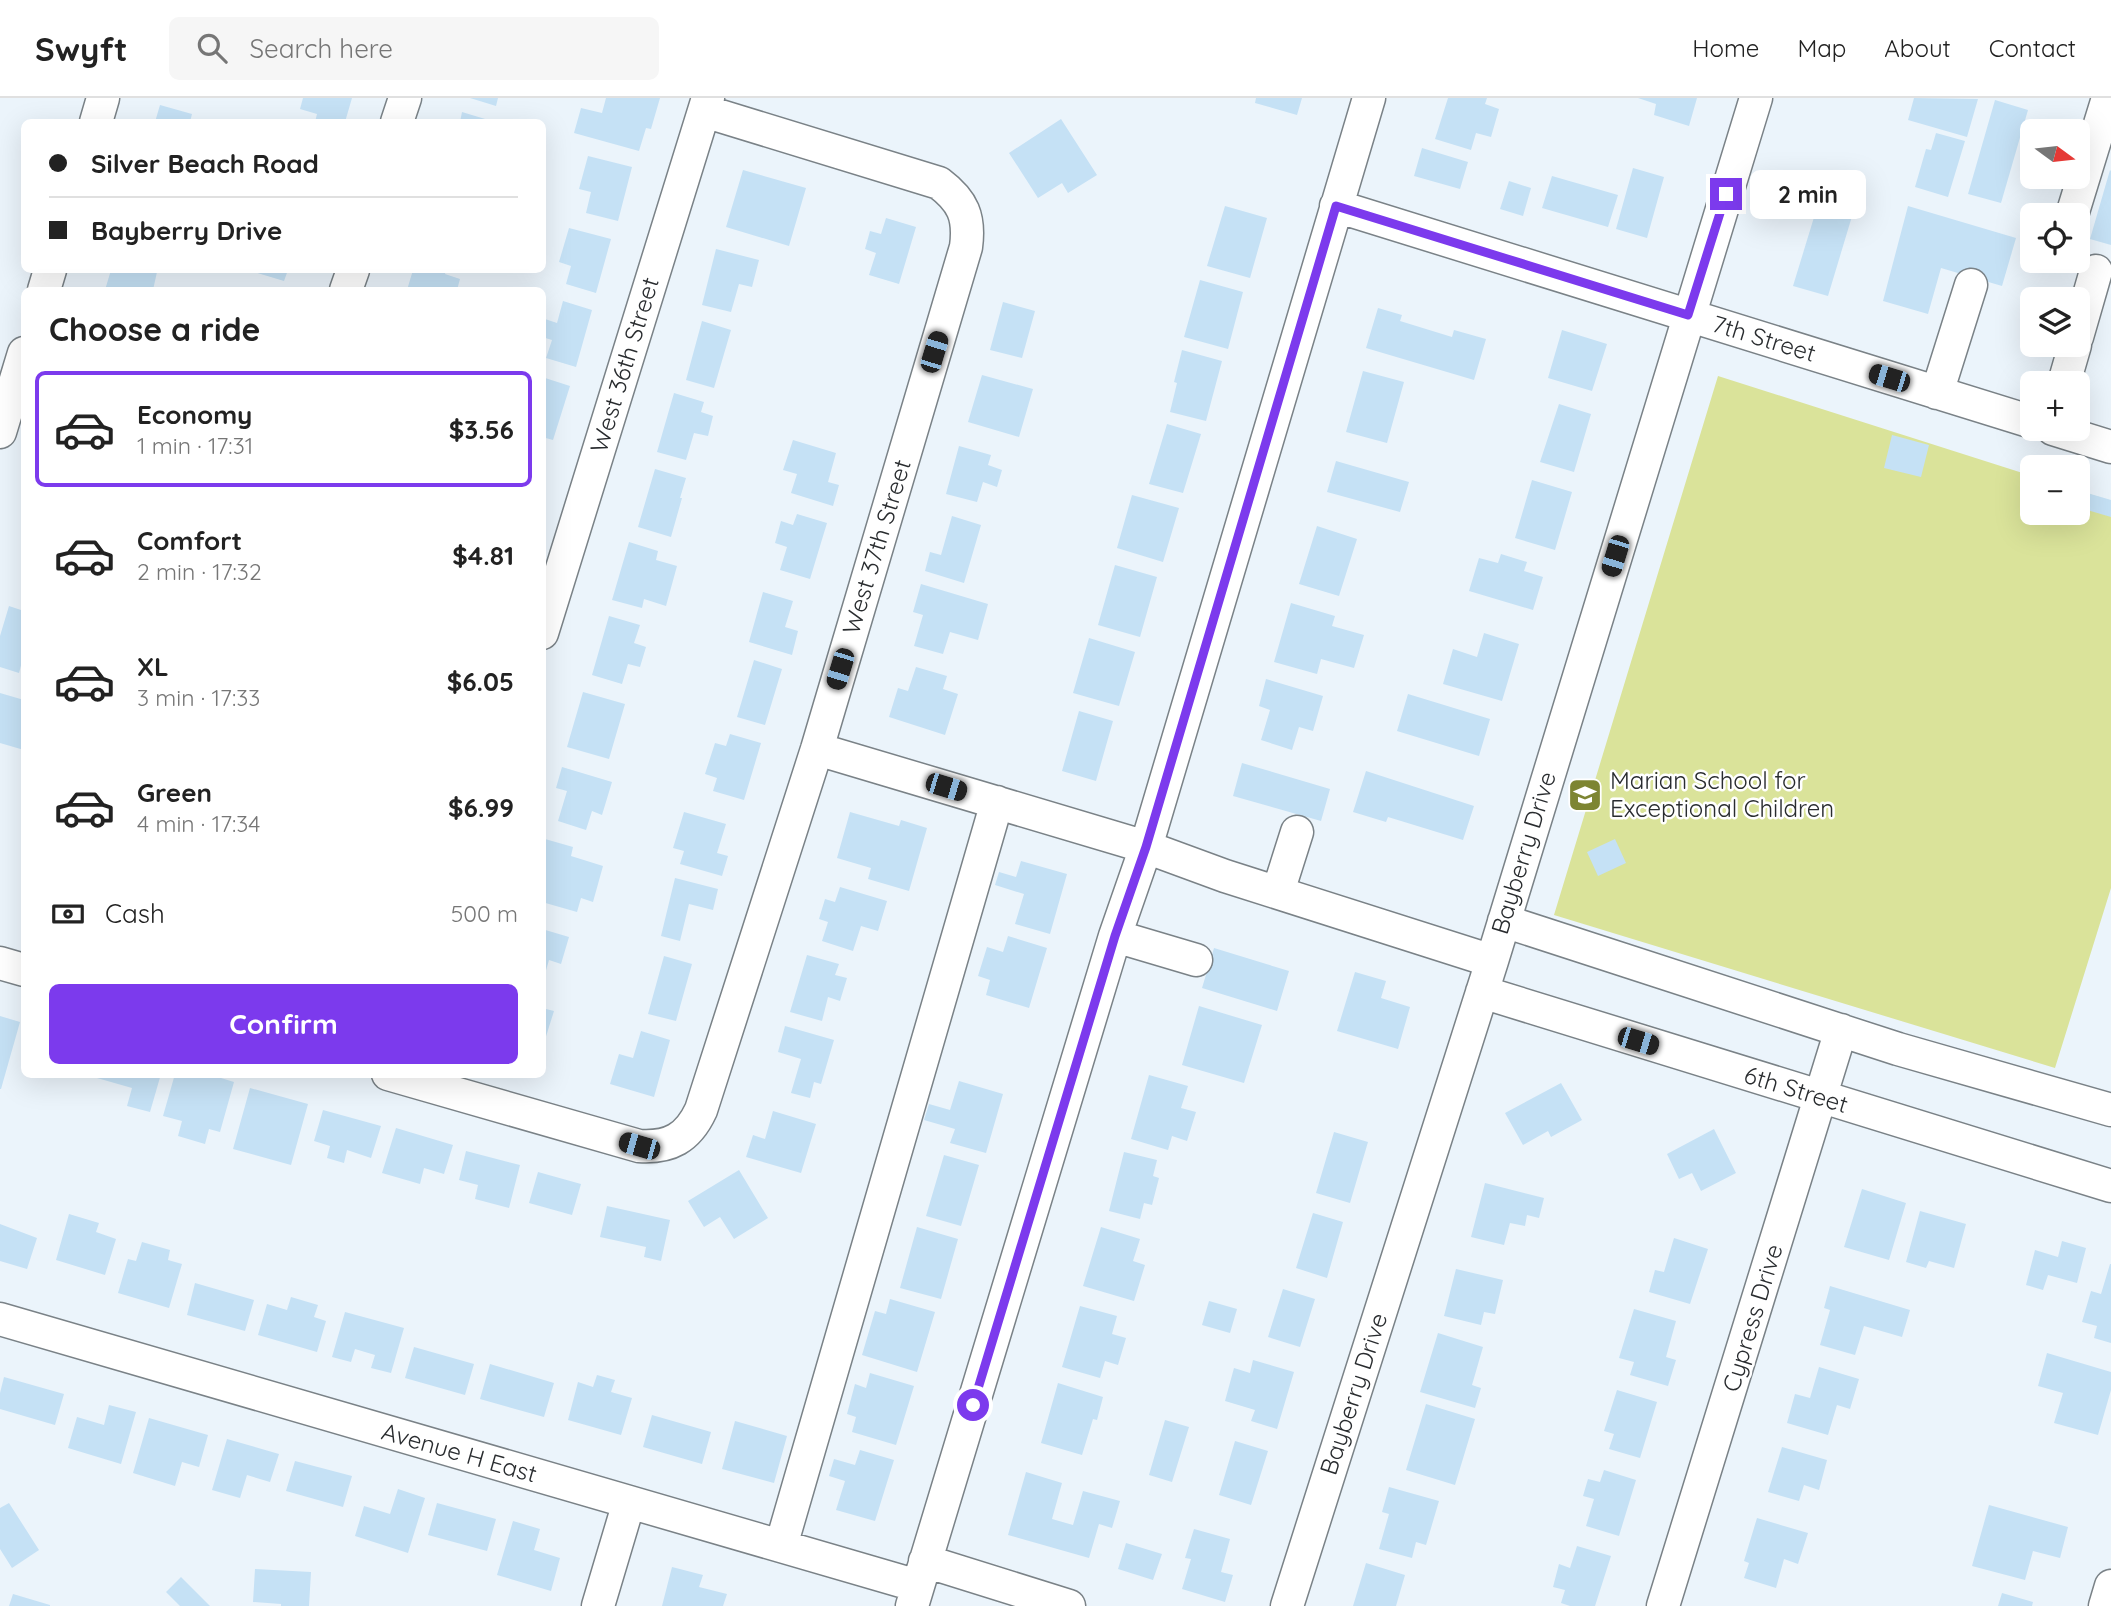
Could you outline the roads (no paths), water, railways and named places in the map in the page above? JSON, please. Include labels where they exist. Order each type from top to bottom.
[{"type":"street","points":[[97,119],[103,98]]},
{"type":"street","points":[[398,119],[405,98]]},
{"type":"street","points":[[918,1585],[1115,936],[1146,847],[1369,98]]},
{"type":"street","name":"Bayberry Drive","points":[[1287,1606],[1492,961],[1756,98]]},
{"type":"street","points":[[2076,203],[2108,98]]},
{"type":"street","name":"West 36th Street","points":[[546,620],[706,104]]},
{"type":"street","name":"West 37th Street","points":[[407,1078],[639,1146],[656,1147],[673,1143],[694,1125],[701,1110],[817,748],[966,247],[968,230],[962,207],[953,193],[939,183],[706,104]]},
{"type":"street","name":"7th Street","points":[[1336,206],[2020,418]]},
{"type":"street","points":[[2090,292],[2096,271]]},
{"type":"street","points":[[1937,393],[1971,285]]},
{"type":"street","points":[[0,432],[21,363]]},
{"type":"street","points":[[2090,440],[2111,447]]},
{"type":"street","points":[[817,748],[1146,847],[1225,876],[1492,961]]},
{"type":"street","points":[[781,1546],[997,802]]},
{"type":"street","points":[[1278,892],[1297,832]]},
{"type":"street","points":[[1504,921],[1898,1049],[2111,1110]]},
{"type":"street","points":[[1115,936],[1196,960]]},
{"type":"street","points":[[0,963],[21,969]]},
{"type":"street","name":"6th Street","points":[[1482,992],[2111,1186]]},
{"type":"street","name":"Cypress Drive","points":[[1663,1606],[1841,1030]]},
{"type":"street","name":"Avenue H East","points":[[0,1319],[918,1585],[1069,1606]]},
{"type":"street","points":[[597,1606],[629,1502]]},
{"type":"street","points":[[2105,1606],[2111,1586]]},
{"type":"place","name":"Marian School for Exceptional Children","points":[[1585,795]]}]
